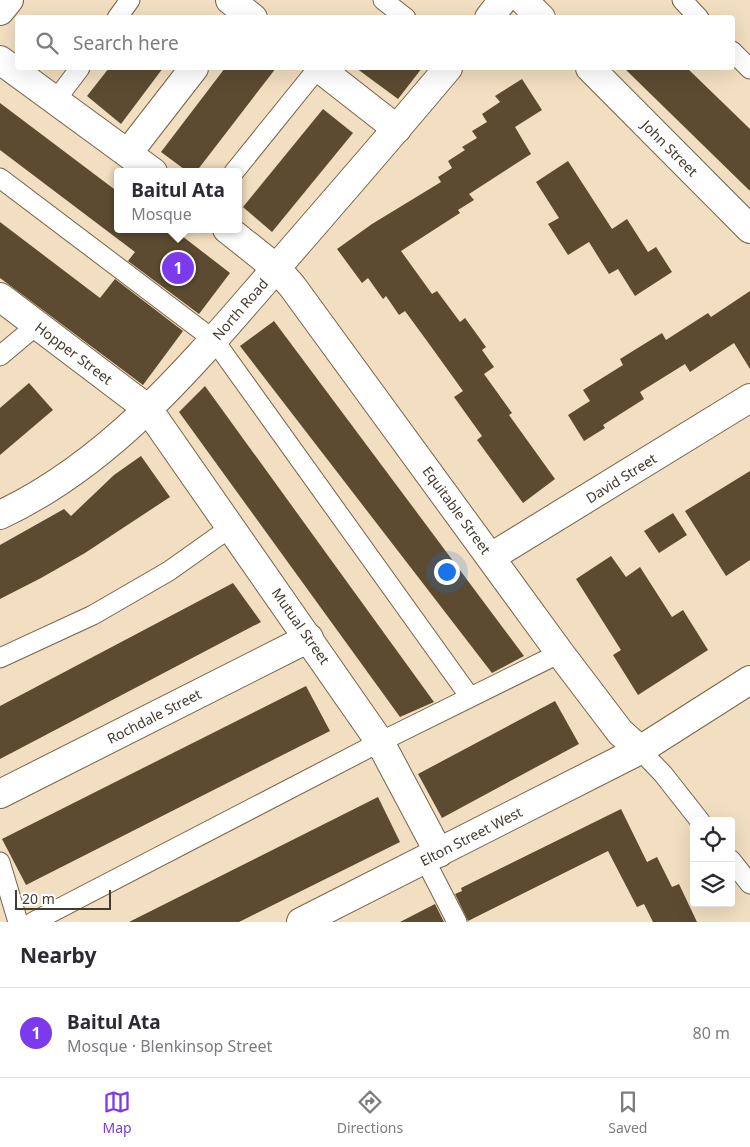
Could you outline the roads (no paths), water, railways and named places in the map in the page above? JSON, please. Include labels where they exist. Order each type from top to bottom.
[{"type":"street","points":[[0,11],[9,0]]},
{"type":"street","points":[[491,15],[503,0]]},
{"type":"street","points":[[523,0],[538,15]]},
{"type":"street","points":[[0,60],[148,168]]},
{"type":"street","points":[[128,153],[192,70]]},
{"type":"street","points":[[321,70],[397,129]]},
{"type":"street","name":"North Road","points":[[0,515],[56,484],[109,445],[148,409],[214,340],[446,70]]},
{"type":"street","name":"John Street","points":[[592,70],[750,229]]},
{"type":"street","name":"Equitable Street","points":[[232,233],[276,268],[292,286],[560,652],[620,732],[640,750]]},
{"type":"street","name":"Hopper Street","points":[[0,297],[148,409]]},
{"type":"street","name":"David Street","points":[[491,557],[750,398]]},
{"type":"street","name":"Mutual Street","points":[[148,409],[380,742],[432,856]]},
{"type":"street","name":"Rochdale Street","points":[[0,794],[309,638]]},
{"type":"street","name":"Elton Street West","points":[[301,922],[640,750],[750,680]]},
{"type":"lane","points":[[119,15],[130,0]]},
{"type":"lane","points":[[383,0],[402,15]]},
{"type":"lane","points":[[682,0],[696,15]]},
{"type":"lane","points":[[735,54],[750,68]]},
{"type":"lane","points":[[55,101],[78,70]]},
{"type":"lane","points":[[237,168],[316,70]]},
{"type":"lane","points":[[0,178],[214,340],[470,697]]},
{"type":"lane","points":[[0,356],[36,325]]},
{"type":"lane","points":[[0,658],[93,615],[170,571],[231,527]]},
{"type":"lane","points":[[33,922],[380,742],[560,652]]},
{"type":"lane","points":[[640,750],[663,774],[697,817]]},
{"type":"lane","points":[[432,856],[457,922]]},
{"type":"lane","points":[[0,862],[18,922]]},
{"type":"lane","points":[[733,862],[750,884]]},
{"type":"place","name":"Baitul Ata","points":[[178,268]]}]
